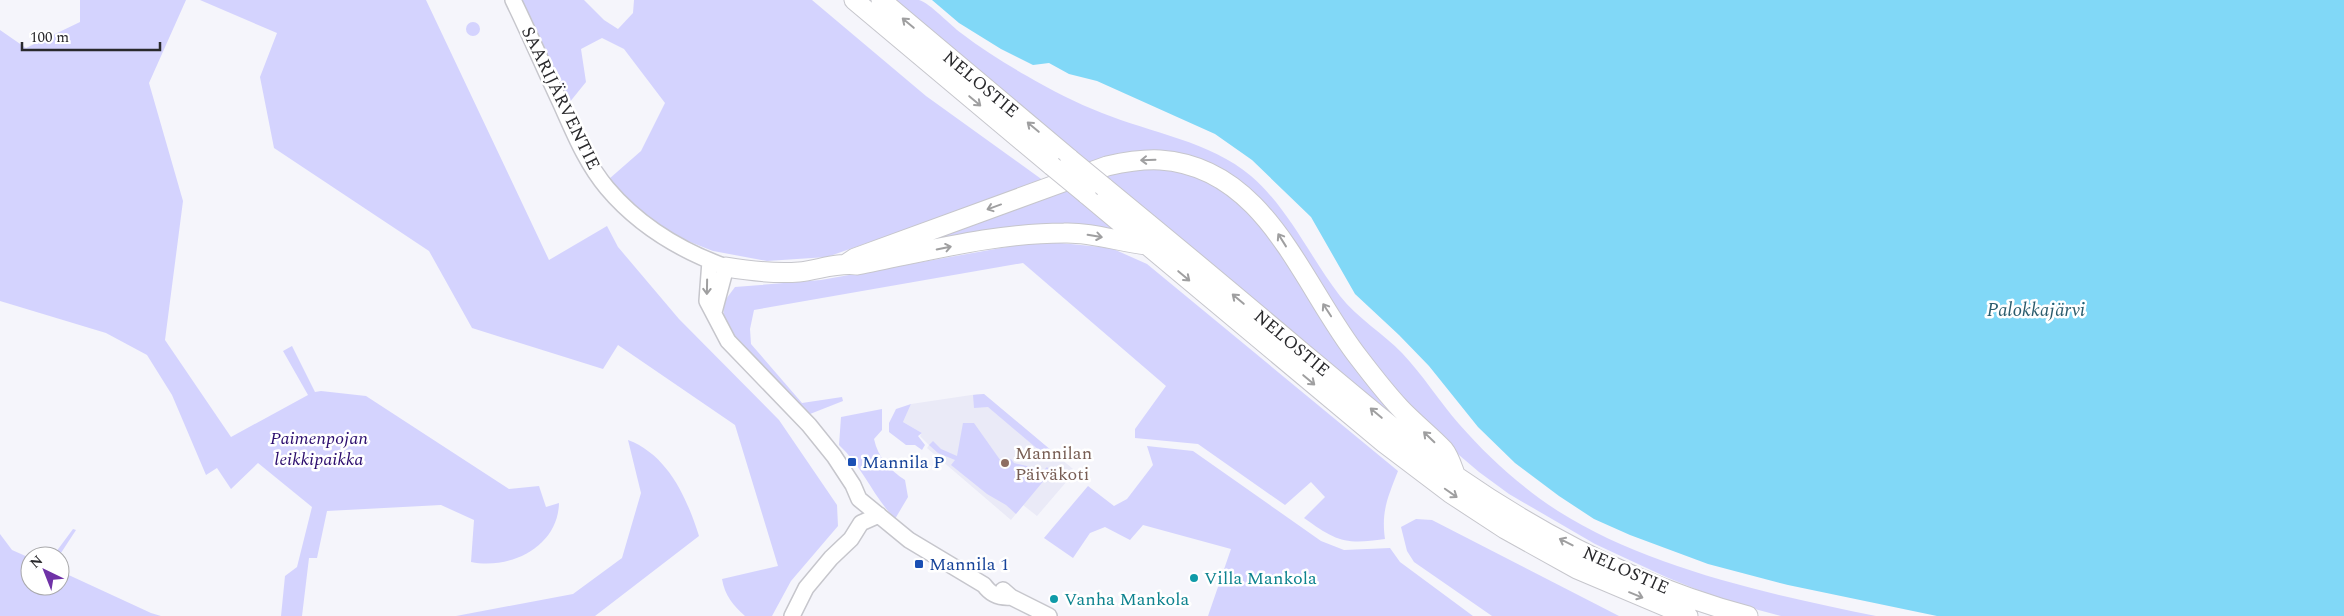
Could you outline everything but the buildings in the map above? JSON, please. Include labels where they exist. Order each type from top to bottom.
[{"type":"highway","name":"NELOSTIE","points":[[854,0],[1384,443],[1450,493],[1505,529],[1577,569],[1688,616]]},
{"type":"highway","name":"NELOSTIE","points":[[881,0],[1356,397],[1456,476],[1541,530],[1611,565],[1660,586],[1748,616]]},
{"type":"highway","points":[[846,264],[855,258],[1107,166],[1134,160],[1161,160],[1200,169],[1237,189],[1258,208],[1276,231],[1353,350],[1400,408],[1444,450],[1456,476]]},
{"type":"highway","points":[[718,264],[761,272],[799,272],[846,264],[857,266],[1020,235],[1066,232],[1147,245]]},
{"type":"main road","name":"SAARIJÄRVENTIE","points":[[514,0],[577,140],[606,187],[630,212],[653,231],[670,242],[718,264]]},
{"type":"main road","points":[[718,264],[714,312],[719,327],[728,341],[809,425],[854,484],[859,499],[910,540],[984,585],[994,595],[1002,598],[1011,597],[1049,616]]},
{"type":"main road","points":[[792,616],[806,588],[850,539],[861,523],[875,510]]},
{"type":"shaded area","name":"Mannilan Päiväkoti","points":[[984,394],[1073,469],[1067,481],[1037,516],[1023,505],[1011,520],[927,448],[929,445],[920,436],[922,433],[903,422],[911,404]]},
{"type":"green space","name":"Paimenpojan leikkipaikka","points":[[80,0],[186,0],[149,83],[183,201],[165,340],[231,437],[308,395],[283,351],[292,346],[315,392],[366,396],[509,489],[539,486],[546,507],[559,503],[557,518],[550,532],[541,543],[529,552],[516,558],[486,564],[471,562],[474,520],[441,505],[327,511],[317,558],[309,558],[302,616],[281,616],[285,576],[297,567],[312,507],[258,463],[231,489],[217,468],[206,475],[172,395],[147,355],[106,333],[0,301],[0,30],[26,48],[80,22]]},
{"type":"green space","points":[[200,0],[426,0],[549,260],[607,226],[618,247],[679,319],[779,420],[837,505],[838,526],[791,581],[772,616],[745,616],[730,600],[722,579],[778,566],[735,425],[618,345],[603,369],[472,328],[429,251],[274,148],[260,77],[277,33]]},
{"type":"green space","points":[[522,0],[584,0],[604,20],[618,29],[633,13],[634,0],[812,0],[926,96],[1044,181],[827,257],[767,261],[713,251],[675,236],[658,226],[634,208],[609,179],[641,151],[665,103],[624,49],[602,38],[581,49],[586,82],[569,103]]},
{"type":"green space","points":[[895,0],[919,0],[924,2],[957,30],[985,50],[1018,71],[1064,96],[1121,120],[1199,146],[1235,164],[1251,176],[1277,203],[1329,281],[1347,304],[1402,353],[1470,436],[1505,471],[1558,511],[1593,531],[1671,564],[1754,589],[1876,616],[1781,616],[1725,601],[1666,577],[1595,544],[1509,494],[1479,472],[1439,438],[1379,374],[1293,246],[1202,164],[1092,165]]},
{"type":"green space","points":[[473,22],[478,24],[480,29],[478,34],[473,36],[468,34],[466,29],[468,24]]},
{"type":"green space","points":[[1178,168],[1244,201],[1408,428],[1101,172],[1110,169]]},
{"type":"green space","points":[[1063,186],[1119,234],[905,245]]},
{"type":"green space","points":[[1040,241],[1111,248],[1147,264],[1398,471],[1388,497],[1385,512],[1385,539],[1350,541],[1342,539],[1325,532],[1304,518],[1325,497],[1311,482],[1285,505],[1198,444],[1135,438],[1135,429],[1166,386],[1023,263],[754,310],[750,329],[751,344],[802,403],[842,397],[843,401],[810,414],[803,412],[732,336],[724,320],[723,303],[735,287],[821,280]]},
{"type":"green space","points":[[984,394],[1058,456],[1053,462],[988,407],[974,408],[973,395]]},
{"type":"green space","points":[[911,404],[903,422],[922,433],[918,436],[925,445],[922,450],[915,445],[906,445],[889,432],[889,423],[896,409]]},
{"type":"green space","points":[[882,409],[882,430],[874,439],[876,446],[885,463],[905,480],[908,497],[895,519],[880,501],[854,462],[839,445],[841,417]]},
{"type":"green space","points":[[963,423],[974,423],[1003,464],[1011,459],[1014,463],[1044,470],[1047,467],[1051,472],[1016,514],[951,465],[955,460],[938,453],[929,445],[933,441],[941,449],[957,456]]},
{"type":"green space","points":[[628,440],[654,456],[674,479],[682,493],[699,536],[595,616],[456,616],[573,594],[622,558],[641,493]]},
{"type":"green space","points":[[1147,446],[1193,451],[1321,541],[1344,550],[1390,548],[1400,562],[1473,616],[1208,616],[1231,549],[1143,525],[1130,540],[1105,527],[1090,533],[1073,558],[1044,538],[1088,486],[1114,506],[1127,499],[1153,465]]},
{"type":"green space","points":[[1416,519],[1432,520],[1619,616],[1492,616],[1414,562],[1407,551],[1401,527]]},
{"type":"green space","points":[[73,529],[76,530],[66,546],[60,546]]},
{"type":"green space","points":[[0,534],[12,550],[20,554],[20,596],[70,596],[70,576],[161,616],[0,616]]},
{"type":"water","name":"Palokkajärvi","points":[[932,0],[2344,0],[2344,616],[1937,616],[1788,585],[1708,564],[1630,535],[1594,519],[1559,496],[1515,463],[1478,427],[1429,366],[1355,294],[1311,217],[1252,160],[1215,134],[1097,81],[1069,74],[1049,63],[1033,65],[1001,49],[959,23]]},
{"type":"place","name":"Mannila P","points":[[852,462]]},
{"type":"place","name":"Mannilan Päiväkoti","points":[[1005,463]]},
{"type":"place","name":"Mannila 1","points":[[919,564]]},
{"type":"place","name":"Villa Mankola","points":[[1194,578]]},
{"type":"place","name":"Vanha Mankola","points":[[1054,599]]}]
